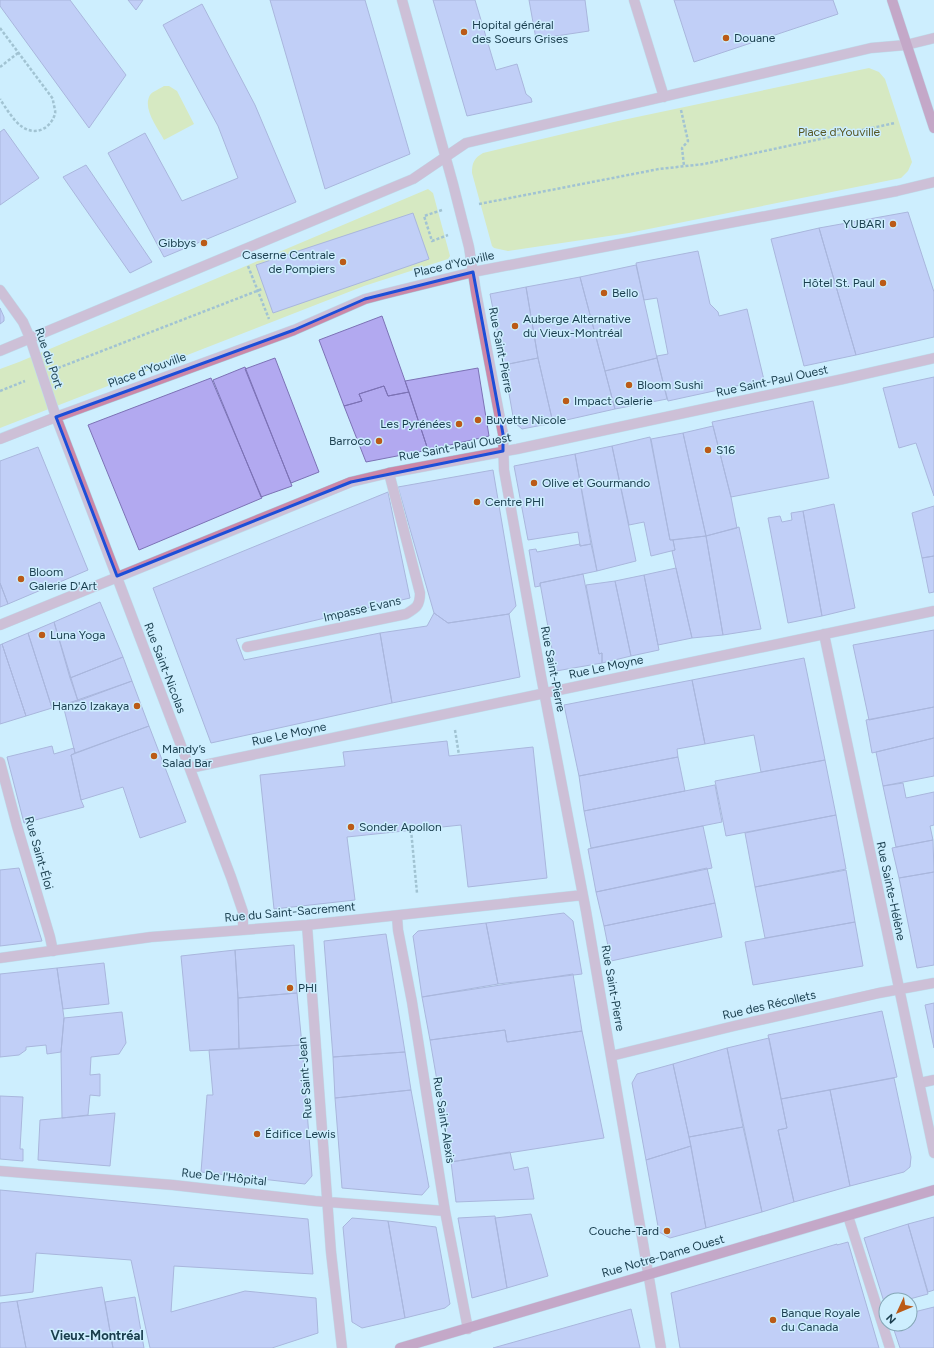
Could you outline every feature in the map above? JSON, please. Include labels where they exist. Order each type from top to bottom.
[{"type":"street","name":"Rue Saint-Pierre","points":[[402,0],[446,157],[469,247],[503,434],[504,470],[612,1056],[661,1348]]},
{"type":"street","points":[[634,0],[664,97]]},
{"type":"street","points":[[892,0],[934,128]]},
{"type":"street","points":[[0,351],[413,179],[466,143],[871,48],[906,45],[934,38]]},
{"type":"street","name":"Place d'Youville","points":[[0,439],[294,330],[365,300],[473,272],[897,191],[934,182]]},
{"type":"street","name":"Rue du Port","points":[[0,290],[23,322],[30,338],[56,417]]},
{"type":"street","name":"Rue Saint-Paul Ouest","points":[[0,624],[351,482],[389,473],[503,452],[934,358]]},
{"type":"street","name":"Rue Saint-Nicolas","points":[[56,417],[231,877],[243,912],[243,929]]},
{"type":"street","name":"Impasse Evans","points":[[247,647],[406,614],[417,608],[420,601],[420,593],[389,473]]},
{"type":"street","name":"Rue Le Moyne","points":[[190,768],[934,610]]},
{"type":"street","name":"Rue Sainte-Hélène","points":[[824,634],[934,1153]]},
{"type":"street","name":"Rue Saint-Éloi","points":[[0,762],[53,951]]},
{"type":"street","name":"Rue du Saint-Sacrement","points":[[0,958],[152,937],[397,916],[583,895]]},
{"type":"street","name":"Rue Saint-Alexis","points":[[397,916],[398,930],[412,1002],[446,1211],[468,1329]]},
{"type":"street","name":"Rue Saint-Jean","points":[[307,924],[331,1252],[342,1348]]},
{"type":"street","name":"Rue des Récollets","points":[[612,1056],[749,1022],[879,993],[934,984]]},
{"type":"street","points":[[920,1083],[934,1080]]},
{"type":"street","name":"Rue De l'Hôpital","points":[[0,1171],[173,1185],[327,1201],[446,1211]]},
{"type":"street","name":"Rue Notre-Dame Ouest","points":[[400,1348],[934,1190]]},
{"type":"street","points":[[848,1216],[890,1348]]},
{"type":"path","points":[[0,28],[53,99],[55,113],[50,125],[42,130],[30,131],[20,126],[0,99]]},
{"type":"path","points":[[0,67],[18,53]]},
{"type":"path","points":[[681,110],[688,141],[682,148],[684,166]]},
{"type":"path","points":[[478,204],[659,169],[704,164],[895,123]]},
{"type":"path","points":[[442,210],[424,216],[432,241],[449,235]]},
{"type":"path","points":[[247,262],[272,325]]},
{"type":"path","points":[[0,391],[262,289]]},
{"type":"path","points":[[455,728],[459,755]]},
{"type":"path","points":[[411,830],[417,893]]},
{"type":"highlighted area","points":[[473,272],[503,434],[503,451],[351,482],[117,576],[56,417],[294,330],[365,299]]},
{"type":"green space","name":"Place d'Youville","points":[[869,68],[879,72],[885,79],[912,162],[908,171],[901,178],[629,233],[508,251],[494,248],[492,246],[472,173],[474,161],[483,153],[618,121]]},
{"type":"green space","points":[[164,86],[169,86],[177,91],[194,124],[164,140],[149,112],[148,100],[153,92]]},
{"type":"green space","points":[[428,189],[433,193],[450,256],[448,259],[364,286],[0,428],[0,369]]},
{"type":"building","points":[[0,0],[70,0],[126,75],[89,128],[0,6]]},
{"type":"building","points":[[128,0],[143,0],[136,10]]},
{"type":"building","points":[[270,0],[365,0],[410,154],[325,189]]},
{"type":"building","name":"Hopital général des Soeurs Grises","points":[[433,0],[475,0],[496,70],[517,64],[526,94],[531,98],[532,102],[467,116]]},
{"type":"building","name":"Hopital général des Soeurs Grises","points":[[529,0],[585,0],[589,31],[536,39]]},
{"type":"building","name":"Douane","points":[[674,0],[833,0],[838,14],[694,62]]},
{"type":"building","points":[[202,4],[255,105],[296,202],[164,257],[108,153],[145,133],[182,201],[238,178],[218,126],[163,25]]},
{"type":"building","points":[[4,129],[39,178],[0,205],[0,132]]},
{"type":"building","points":[[86,165],[152,262],[130,273],[63,177]]},
{"type":"building","name":"Hôtel St. Paul","points":[[908,212],[934,292],[934,337],[856,355],[819,228]]},
{"type":"building","name":"Caserne Centrale de Pompiers","points":[[413,213],[429,259],[273,313],[256,265]]},
{"type":"building","points":[[819,228],[856,355],[804,366],[771,239]]},
{"type":"building","points":[[698,251],[710,304],[718,312],[719,316],[747,309],[764,380],[668,401],[657,358],[657,356],[668,354],[657,298],[644,300],[636,263]]},
{"type":"building","points":[[636,265],[657,358],[605,371],[580,277]]},
{"type":"building","points":[[580,277],[615,409],[553,423],[538,358],[526,287]]},
{"type":"building","name":"Auberge Alternative du Vieux-Montréal","points":[[526,287],[538,358],[504,365],[490,294]]},
{"type":"building","points":[[0,308],[4,321],[0,324]]},
{"type":"building","points":[[382,316],[409,392],[388,396],[384,386],[359,394],[362,401],[344,406],[319,340]]},
{"type":"building","points":[[275,358],[319,472],[291,483],[245,369]]},
{"type":"building","points":[[538,358],[553,423],[522,429],[514,422],[504,365]]},
{"type":"building","points":[[657,358],[667,399],[615,409],[605,371]]},
{"type":"building","points":[[245,367],[292,486],[261,497],[213,380]]},
{"type":"building","points":[[478,368],[489,436],[428,450],[405,381]]},
{"type":"building","points":[[934,377],[934,496],[916,443],[899,448],[883,388]]},
{"type":"building","points":[[211,378],[262,498],[139,550],[88,425]]},
{"type":"building","points":[[384,386],[388,396],[409,392],[428,450],[366,462],[344,406],[362,401],[359,394]]},
{"type":"building","points":[[813,401],[829,478],[731,497],[712,422]]},
{"type":"building","points":[[713,426],[731,497],[737,528],[706,536],[683,433]]},
{"type":"building","points":[[683,433],[706,536],[670,540],[651,439]]},
{"type":"building","points":[[650,437],[670,540],[673,540],[675,550],[651,556],[644,522],[629,525],[612,446]]},
{"type":"building","points":[[612,446],[636,561],[597,571],[575,454]]},
{"type":"building","points":[[38,447],[88,570],[8,604],[0,583],[0,461]]},
{"type":"building","points":[[575,454],[591,544],[580,546],[578,532],[528,540],[514,466]]},
{"type":"building","points":[[493,470],[516,606],[509,614],[448,623],[434,613],[398,487]]},
{"type":"building","points":[[388,492],[410,598],[236,639],[244,660],[380,633],[392,703],[211,743],[153,588]]},
{"type":"building","points":[[834,504],[855,608],[822,616],[803,511]]},
{"type":"building","points":[[934,506],[934,556],[922,558],[912,513]]},
{"type":"building","points":[[803,511],[822,616],[788,623],[768,518],[780,516],[782,522],[792,520],[791,513]]},
{"type":"building","points":[[739,527],[761,629],[723,635],[706,536]]},
{"type":"building","points":[[706,536],[723,635],[692,638],[672,551],[675,550],[673,540]]},
{"type":"building","points":[[580,544],[580,546],[591,544],[597,571],[540,583],[540,586],[535,587],[529,550],[536,549],[537,552]]},
{"type":"building","points":[[934,556],[934,592],[929,593],[922,558]]},
{"type":"building","points":[[676,568],[692,638],[658,645],[644,575]]},
{"type":"building","points":[[583,574],[599,654],[602,653],[602,663],[556,671],[540,583]]},
{"type":"building","points":[[644,575],[659,650],[631,656],[615,581]]},
{"type":"building","points":[[615,581],[631,656],[602,663],[602,653],[599,654],[586,585]]},
{"type":"building","points":[[0,583],[8,604],[0,607]]},
{"type":"building","points":[[100,602],[123,657],[70,678],[54,622]]},
{"type":"building","points":[[434,613],[448,623],[509,614],[520,677],[392,703],[380,633],[427,626]]},
{"type":"building","points":[[54,622],[78,701],[52,708],[28,633]]},
{"type":"building","points":[[934,630],[934,707],[869,720],[853,645]]},
{"type":"building","points":[[28,633],[52,708],[26,716],[2,644]]},
{"type":"building","points":[[2,644],[26,716],[0,724],[0,645]]},
{"type":"building","points":[[123,657],[132,681],[78,701],[70,678]]},
{"type":"building","points":[[804,658],[825,760],[761,772],[754,735],[705,744],[692,680]]},
{"type":"building","points":[[692,680],[705,744],[677,749],[678,757],[579,776],[564,705]]},
{"type":"building","points":[[132,681],[149,726],[75,753],[63,705]]},
{"type":"building","points":[[934,707],[934,738],[872,753],[866,720]]},
{"type":"building","points":[[149,726],[186,822],[140,838],[123,787],[81,800],[71,755]]},
{"type":"building","points":[[934,738],[934,776],[883,786],[876,752]]},
{"type":"building","name":"Sonder Apollon","points":[[447,741],[449,756],[533,747],[547,878],[468,887],[461,825],[347,837],[355,900],[274,909],[260,775],[345,766],[343,752]]},
{"type":"building","points":[[52,746],[54,754],[74,748],[75,753],[71,755],[81,800],[84,807],[24,823],[7,757]]},
{"type":"building","points":[[678,757],[685,791],[584,811],[579,776]]},
{"type":"building","points":[[825,760],[836,815],[726,836],[715,781]]},
{"type":"building","points":[[903,783],[906,798],[934,792],[934,825],[930,826],[933,840],[896,847],[883,786]]},
{"type":"building","points":[[715,785],[722,822],[591,848],[584,811]]},
{"type":"building","points":[[836,815],[846,869],[755,887],[745,833]]},
{"type":"building","points":[[703,826],[712,868],[596,892],[588,849]]},
{"type":"building","points":[[933,840],[934,872],[899,878],[892,848]]},
{"type":"building","points":[[19,868],[42,941],[0,946],[0,870]]},
{"type":"building","points":[[707,868],[715,903],[604,926],[596,892]]},
{"type":"building","points":[[846,870],[855,922],[765,938],[755,887]]},
{"type":"building","points":[[934,872],[934,965],[917,968],[899,878]]},
{"type":"building","points":[[715,903],[722,937],[611,961],[604,926]]},
{"type":"building","points":[[564,913],[573,921],[582,974],[498,984],[486,923]]},
{"type":"building","points":[[855,922],[863,966],[753,985],[745,942]]},
{"type":"building","points":[[486,923],[498,984],[422,997],[413,936],[418,931]]},
{"type":"building","points":[[386,934],[405,1052],[333,1057],[324,941]]},
{"type":"building","points":[[294,945],[297,993],[238,998],[235,950]]},
{"type":"building","points":[[235,950],[239,1049],[190,1051],[181,956]]},
{"type":"building","points":[[104,963],[109,1004],[63,1009],[57,968]]},
{"type":"building","points":[[57,968],[64,1018],[61,1052],[47,1054],[46,1045],[26,1047],[26,1050],[19,1055],[0,1057],[0,974]]},
{"type":"building","points":[[573,974],[582,1031],[507,1042],[505,1030],[430,1040],[422,997]]},
{"type":"building","points":[[297,993],[302,1045],[239,1049],[238,998]]},
{"type":"building","points":[[934,1003],[934,1048],[925,1005]]},
{"type":"building","points":[[882,1011],[897,1077],[781,1099],[768,1035]]},
{"type":"building","points":[[122,1012],[126,1043],[119,1054],[91,1057],[90,1075],[100,1074],[100,1096],[90,1095],[88,1115],[62,1118],[61,1052],[64,1018]]},
{"type":"building","points":[[505,1030],[507,1042],[582,1031],[604,1138],[451,1162],[430,1040]]},
{"type":"building","points":[[769,1038],[787,1128],[778,1130],[794,1202],[762,1212],[727,1048]]},
{"type":"building","name":"Édifice Lewis","points":[[302,1045],[312,1176],[305,1184],[201,1172],[207,1095],[213,1095],[209,1050]]},
{"type":"building","points":[[727,1048],[743,1127],[689,1137],[673,1064]]},
{"type":"building","points":[[405,1052],[411,1090],[335,1098],[333,1057]]},
{"type":"building","points":[[673,1064],[691,1146],[646,1160],[632,1083],[637,1074]]},
{"type":"building","points":[[894,1078],[911,1157],[910,1167],[904,1172],[850,1186],[830,1090]]},
{"type":"building","points":[[411,1090],[429,1187],[422,1195],[342,1188],[335,1098]]},
{"type":"building","points":[[830,1090],[850,1186],[794,1202],[778,1130],[787,1128],[781,1099]]},
{"type":"building","points":[[0,1096],[23,1097],[20,1149],[23,1149],[23,1161],[0,1159]]},
{"type":"building","points":[[115,1113],[110,1166],[38,1160],[40,1120]]},
{"type":"building","points":[[743,1127],[762,1212],[706,1228],[689,1137]]},
{"type":"building","points":[[691,1146],[706,1228],[670,1238],[659,1232],[646,1160]]},
{"type":"building","points":[[510,1152],[514,1170],[528,1167],[534,1199],[456,1202],[451,1162]]},
{"type":"building","points":[[0,1190],[308,1219],[313,1274],[174,1266],[171,1312],[245,1291],[316,1298],[318,1333],[272,1348],[150,1348],[131,1260],[36,1253],[33,1292],[0,1296]]},
{"type":"building","points":[[531,1214],[548,1276],[507,1288],[495,1218]]},
{"type":"building","points":[[495,1216],[507,1288],[472,1298],[458,1218]]},
{"type":"building","points":[[934,1217],[934,1290],[928,1292],[908,1224]]},
{"type":"building","points":[[352,1218],[388,1221],[405,1318],[362,1328],[352,1322],[343,1227]]},
{"type":"building","points":[[388,1221],[436,1227],[450,1304],[445,1308],[405,1318]]},
{"type":"building","points":[[908,1224],[928,1294],[918,1297],[918,1292],[881,1292],[864,1238]]},
{"type":"building","name":"Banque Royale du Canada","points":[[848,1242],[879,1348],[680,1348],[671,1293]]},
{"type":"building","points":[[102,1287],[113,1348],[26,1348],[17,1301]]},
{"type":"building","points":[[135,1297],[144,1348],[113,1348],[105,1302]]},
{"type":"building","points":[[17,1301],[26,1348],[0,1348],[0,1303]]},
{"type":"building","points":[[934,1307],[934,1348],[900,1348],[895,1332],[918,1332],[918,1311]]},
{"type":"building","points":[[631,1309],[640,1348],[493,1348],[578,1324]]},
{"type":"place","name":"Hopital général des Soeurs Grises","points":[[464,32]]},
{"type":"place","name":"Douane","points":[[726,38]]},
{"type":"place","name":"YUBARI","points":[[893,224]]},
{"type":"place","name":"Gibbys","points":[[204,243]]},
{"type":"place","name":"Caserne Centrale de Pompiers","points":[[343,262]]},
{"type":"place","name":"Hôtel St. Paul","points":[[883,283]]},
{"type":"place","name":"Bello","points":[[604,293]]},
{"type":"place","name":"Auberge Alternative du Vieux-Montréal","points":[[515,326]]},
{"type":"place","name":"Bloom Sushi","points":[[629,385]]},
{"type":"place","name":"Impact Galerie","points":[[566,401]]},
{"type":"place","name":"Buvette Nicole","points":[[478,420]]},
{"type":"place","name":"Les Pyrénées","points":[[459,424]]},
{"type":"place","name":"Barroco","points":[[379,441]]},
{"type":"place","name":"S16","points":[[708,450]]},
{"type":"place","name":"Olive et Gourmando","points":[[534,483]]},
{"type":"place","name":"Centre PHI","points":[[477,502]]},
{"type":"place","name":"Bloom Galerie D'Art","points":[[21,579]]},
{"type":"place","name":"Luna Yoga","points":[[42,635]]},
{"type":"place","name":"Hanzō Izakaya","points":[[137,706]]},
{"type":"place","name":"Mandy’s Salad Bar","points":[[154,756]]},
{"type":"place","name":"Sonder Apollon","points":[[351,827]]},
{"type":"place","name":"PHI","points":[[290,988]]},
{"type":"place","name":"Édifice Lewis","points":[[257,1134]]},
{"type":"place","name":"Couche-Tard","points":[[667,1231]]},
{"type":"place","name":"Banque Royale du Canada","points":[[773,1320]]},
{"type":"district","name":"Vieux-Montréal","points":[[97,1335]]}]
